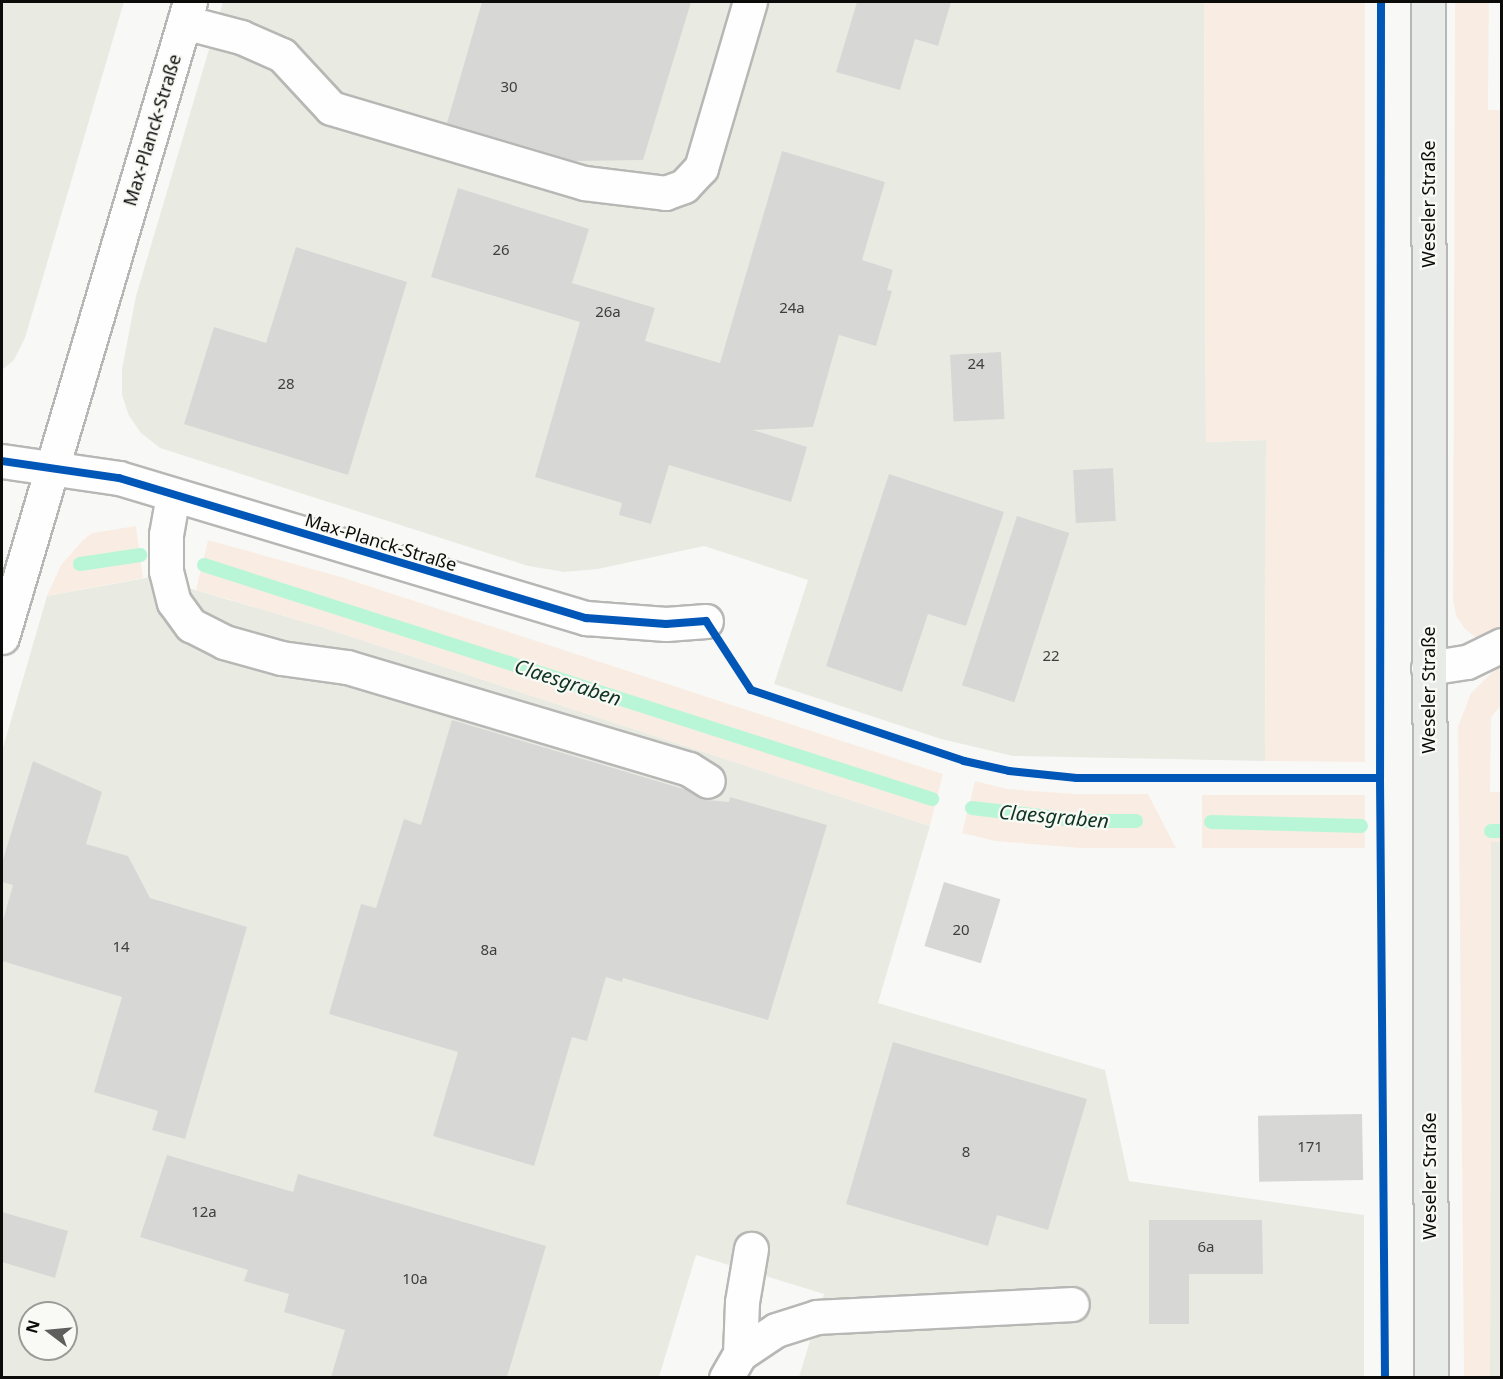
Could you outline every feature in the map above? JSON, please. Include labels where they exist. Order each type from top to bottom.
[{"type":"main road","name":"Weseler Straße","points":[[1428,2],[1431,1377]]},
{"type":"street","points":[[187,12],[282,55],[331,108],[584,183],[665,193],[684,186],[701,168],[750,2]]},
{"type":"street","name":"Max-Planck-Straße","points":[[2,637],[187,12]]},
{"type":"street","points":[[2,461],[51,466]]},
{"type":"street","name":"Max-Planck-Straße","points":[[51,466],[119,478],[586,618],[666,624],[706,621]]},
{"type":"street","points":[[173,495],[166,534],[166,572],[174,602],[191,625],[224,642],[281,658],[347,667],[390,679],[689,769],[708,781]]},
{"type":"street","points":[[1428,668],[1467,662],[1502,645]]},
{"type":"street","points":[[733,1366],[751,1249]]},
{"type":"street","points":[[733,1366],[776,1330],[818,1317],[1072,1304]]},
{"type":"shaded area","points":[[2,2],[124,2],[25,338],[14,360],[2,370]]},
{"type":"shaded area","points":[[223,2],[1204,2],[1206,442],[1266,440],[1265,761],[1013,756],[941,739],[774,684],[808,580],[704,546],[598,569],[564,572],[528,566],[160,448],[141,433],[129,416],[122,395],[122,369],[136,296]]},
{"type":"shaded area","points":[[1204,2],[1365,2],[1365,762],[1265,761],[1266,440],[1206,442]]},
{"type":"shaded area","points":[[1455,2],[1489,2],[1488,110],[1501,110],[1502,630],[1489,637],[1475,637],[1465,629],[1456,616],[1453,601]]},
{"type":"shaded area","points":[[136,526],[143,578],[47,596],[61,565],[83,540],[92,533]]},
{"type":"shaded area","points":[[208,540],[341,577],[943,774],[930,826],[322,627],[196,590]]},
{"type":"shaded area","points":[[151,577],[322,627],[930,826],[878,1003],[1105,1070],[1129,1181],[1364,1215],[1364,1377],[799,1377],[824,1294],[696,1255],[659,1377],[2,1377],[2,751],[47,596]]},
{"type":"shaded area","points":[[1501,664],[1501,705],[1491,718],[1490,792],[1501,792],[1502,842],[1491,842],[1490,1377],[1464,1377],[1458,727],[1471,693]]},
{"type":"shaded area","points":[[975,781],[1007,789],[1076,794],[1148,794],[1176,848],[1080,848],[995,841],[962,833]]},
{"type":"shaded area","points":[[1202,795],[1365,795],[1365,848],[1202,848]]},
{"type":"shaded area","points":[[1491,842],[1501,842],[1502,1377],[1490,1378]]},
{"type":"building","points":[[482,2],[691,2],[643,160],[575,161],[447,123]]},
{"type":"building","points":[[857,2],[951,2],[938,46],[915,39],[900,90],[836,72]]},
{"type":"building","points":[[782,151],[885,182],[862,260],[893,270],[887,290],[892,291],[876,346],[839,335],[813,427],[753,430],[807,447],[791,502],[669,465],[651,524],[619,515],[622,503],[535,477],[580,322],[431,277],[458,188],[589,229],[572,283],[655,308],[645,341],[720,363]]},
{"type":"building","points":[[296,247],[407,282],[348,475],[184,424],[214,327],[266,343]]},
{"type":"building","points":[[1001,352],[1005,419],[954,422],[950,355]]},
{"type":"building","points":[[1113,468],[1116,521],[1076,523],[1073,470]]},
{"type":"building","points":[[889,474],[1004,512],[966,626],[928,614],[902,692],[826,666]]},
{"type":"building","points":[[1017,516],[1069,533],[1014,702],[962,685]]},
{"type":"building","points":[[452,720],[687,790],[707,800],[729,802],[730,797],[827,825],[768,1020],[623,978],[622,982],[606,977],[587,1041],[572,1037],[534,1166],[433,1136],[458,1052],[329,1014],[361,904],[376,908],[404,819],[421,825]]},
{"type":"building","points":[[33,761],[102,792],[86,844],[128,856],[150,898],[247,927],[185,1139],[152,1130],[158,1111],[94,1092],[122,997],[2,961],[2,924],[13,885],[2,882],[2,863]]},
{"type":"building","points":[[944,882],[1000,899],[981,963],[924,946]]},
{"type":"building","points":[[893,1042],[1087,1099],[1048,1230],[997,1215],[988,1246],[846,1204]]},
{"type":"building","points":[[1362,1114],[1363,1180],[1259,1182],[1258,1116]]},
{"type":"building","points":[[167,1155],[293,1192],[298,1174],[546,1246],[507,1377],[331,1377],[345,1330],[284,1312],[289,1294],[244,1281],[248,1270],[140,1237]]},
{"type":"building","points":[[2,1212],[68,1231],[55,1278],[2,1262]]},
{"type":"building","points":[[1149,1220],[1262,1220],[1263,1274],[1189,1274],[1189,1324],[1149,1324]]},
{"type":"waterway","name":"Claesgraben","points":[[80,564],[140,555]]},
{"type":"waterway","name":"Claesgraben","points":[[204,565],[932,799]]},
{"type":"waterway","name":"Claesgraben","points":[[972,808],[1082,821],[1136,821]]},
{"type":"waterway","name":"Claesgraben","points":[[1211,822],[1361,826]]},
{"type":"waterway","name":"Claesgraben","points":[[1491,831],[1502,831]]},
{"type":"cycle path","points":[[1381,2],[1380,778],[1385,1378]]},
{"type":"cycle path","points":[[2,461],[119,478],[586,618],[666,624],[706,621],[751,690],[964,761],[1009,771],[1077,778],[1380,778]]}]
